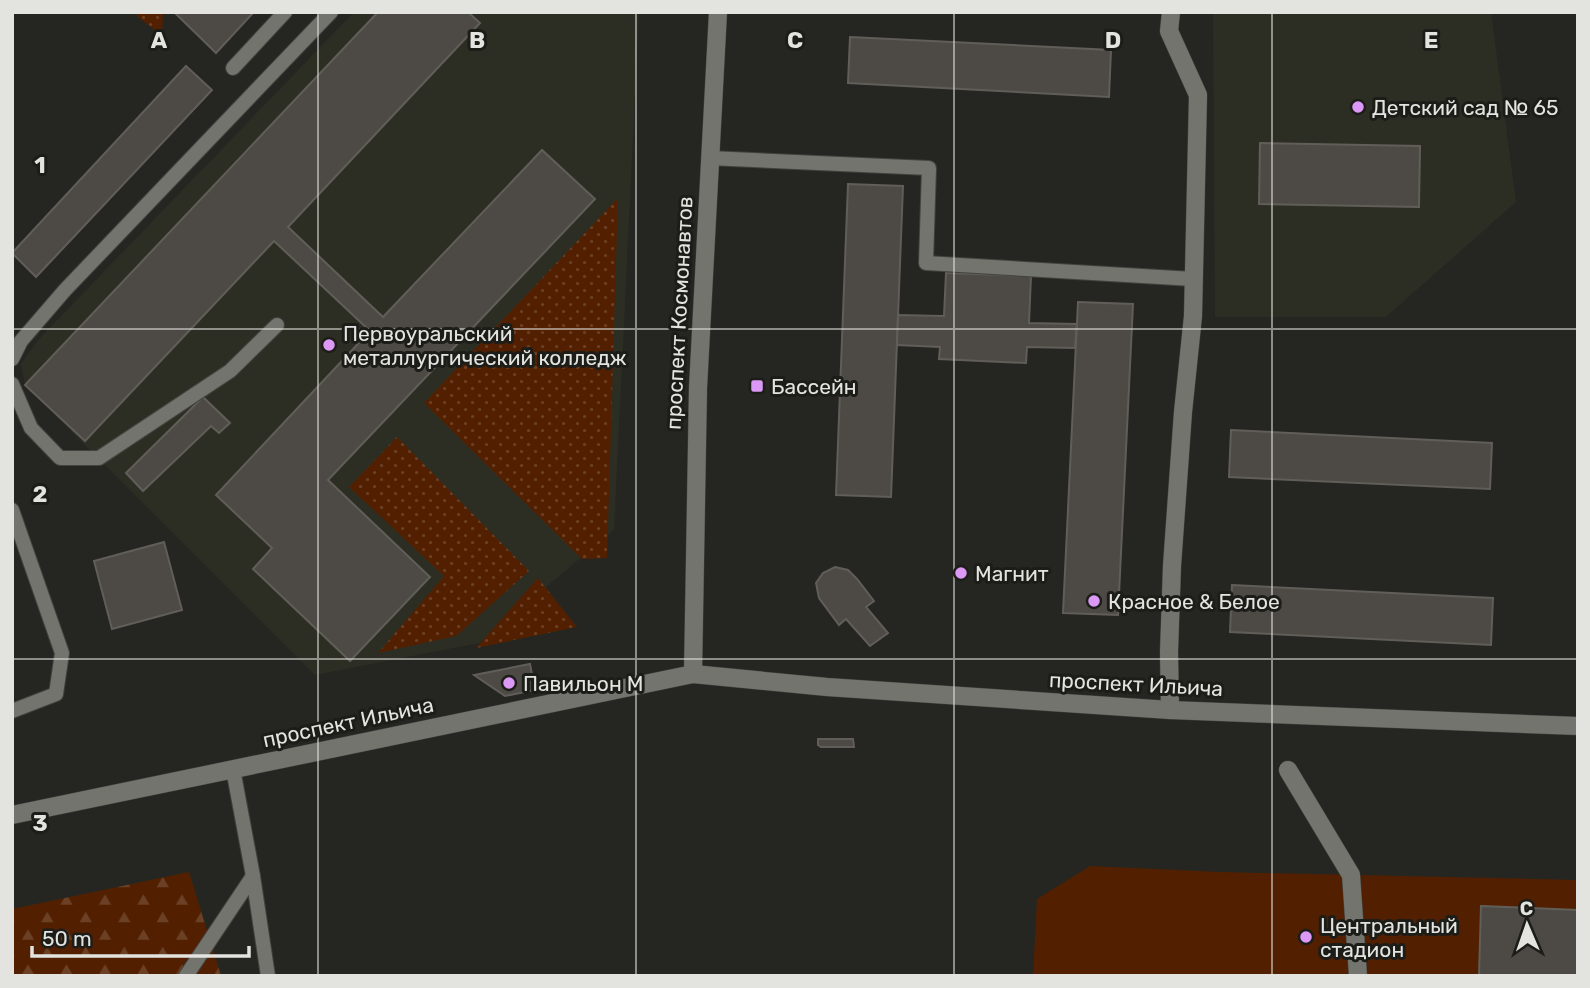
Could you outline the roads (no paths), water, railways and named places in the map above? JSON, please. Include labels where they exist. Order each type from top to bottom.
[{"type":"street","name":"проспект Космонавтов","points":[[693,674],[698,388],[718,12]]},
{"type":"street","points":[[1170,710],[1172,566],[1192,316],[1198,95],[1169,31],[1171,12]]},
{"type":"street","name":"проспект Ильича","points":[[12,815],[693,674],[828,687],[1170,710],[1578,726]]},
{"type":"street","points":[[1288,770],[1351,875],[1358,976]]},
{"type":"lane","points":[[233,68],[285,12]]},
{"type":"lane","points":[[12,359],[21,341],[65,290],[331,12]]},
{"type":"lane","points":[[709,158],[929,167],[926,262],[1193,279]]},
{"type":"lane","points":[[12,384],[31,428],[60,458],[99,458],[230,371],[277,325]]},
{"type":"lane","points":[[12,510],[62,653],[56,694],[12,710]]},
{"type":"lane","points":[[233,769],[268,976]]},
{"type":"lane","points":[[187,976],[253,876]]},
{"type":"place","name":"Детский сад № 65","points":[[1358,107]]},
{"type":"place","name":"Первоуральский металлургический колледж","points":[[329,345]]},
{"type":"place","name":"Бассейн","points":[[757,386]]},
{"type":"place","name":"Магнит","points":[[961,573]]},
{"type":"place","name":"Красное & Белое","points":[[1094,601]]},
{"type":"place","name":"Павильон М","points":[[509,683]]},
{"type":"place","name":"Центральный стадион","points":[[1306,937]]}]
